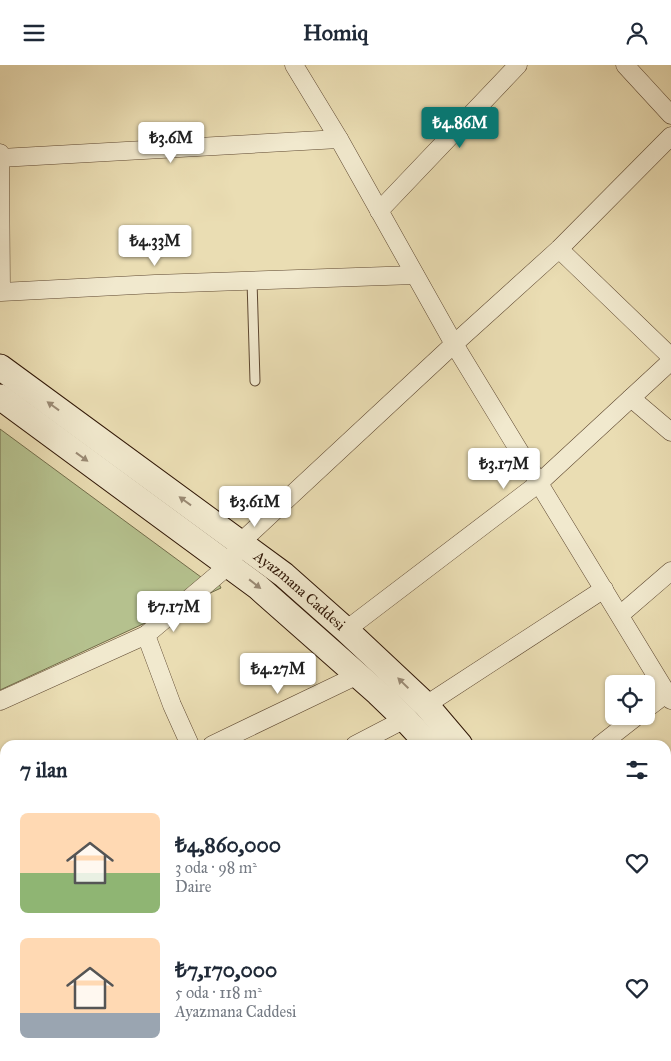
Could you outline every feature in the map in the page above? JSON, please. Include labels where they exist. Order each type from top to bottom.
[{"type":"main road","name":"Ayazmana Caddesi","points":[[0,367],[284,575],[426,705],[456,740]]},
{"type":"main road","name":"Ayazmana Caddesi","points":[[0,397],[229,565],[286,610],[405,719],[424,740]]},
{"type":"street","points":[[294,65],[339,139],[454,344],[669,696],[655,704]]},
{"type":"street","points":[[379,211],[518,65]]},
{"type":"street","points":[[625,65],[671,115]]},
{"type":"street","points":[[0,701],[146,635],[229,565],[241,542],[559,249],[671,136]]},
{"type":"street","points":[[0,158],[339,139]]},
{"type":"street","points":[[0,153],[0,296],[155,284],[415,275]]},
{"type":"street","points":[[559,249],[671,357]]},
{"type":"street","points":[[346,630],[539,483],[671,361]]},
{"type":"street","points":[[631,398],[671,432]]},
{"type":"street","points":[[620,615],[671,571]]},
{"type":"street","points":[[426,705],[604,589]]},
{"type":"street","points":[[146,635],[172,705],[188,740]]},
{"type":"street","points":[[222,740],[358,675]]},
{"type":"street","points":[[365,740],[405,719]]},
{"type":"street","points":[[606,740],[626,725]]},
{"type":"lane","points":[[252,281],[255,381]]},
{"type":"green space","points":[[0,429],[205,580],[218,582],[221,588],[0,690]]}]
